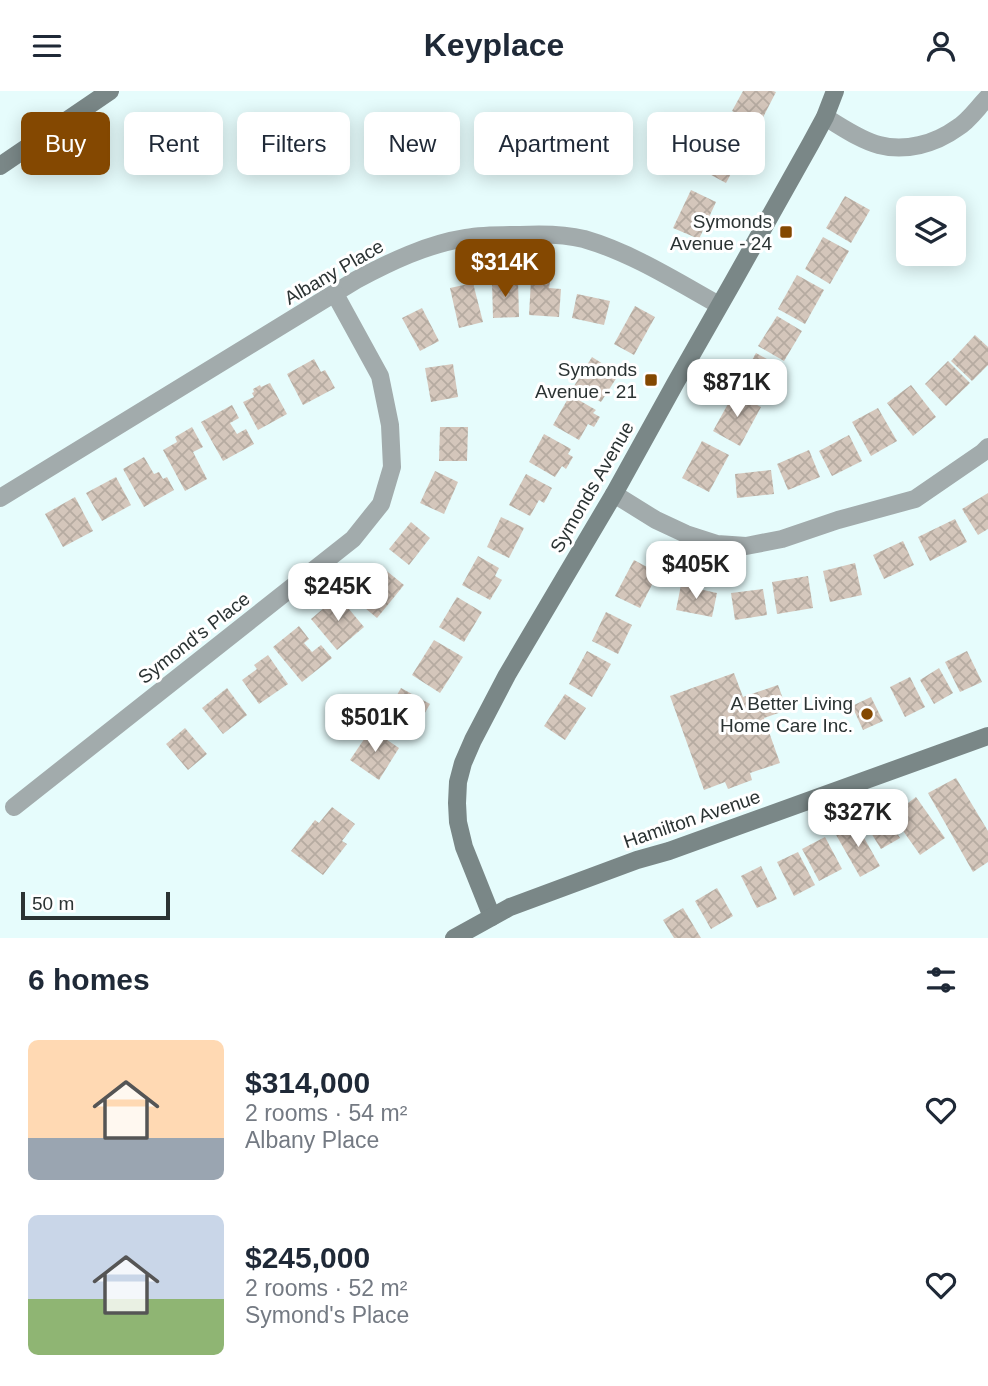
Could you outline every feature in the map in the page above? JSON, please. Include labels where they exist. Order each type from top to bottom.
[{"type":"street","points":[[0,166],[110,91]]},
{"type":"street","name":"Symonds Avenue","points":[[492,917],[464,847],[458,822],[458,782],[472,740],[614,495],[825,117],[835,91]]},
{"type":"street","points":[[825,117],[879,145],[901,147],[928,143],[959,128],[988,97]]},
{"type":"street","name":"Albany Place","points":[[0,498],[356,280],[388,263],[429,247],[464,238],[541,234],[582,239],[619,252],[719,305]]},
{"type":"street","name":"Symond's Place","points":[[14,807],[354,539],[381,504],[392,467],[390,425],[380,376],[335,294]]},
{"type":"street","points":[[614,495],[686,534],[717,544],[746,547],[782,539],[915,499],[988,447]]},
{"type":"street","name":"Hamilton Avenue","points":[[454,938],[510,908],[637,860],[669,851],[988,736]]},
{"type":"building","points":[[743,91],[776,92],[765,113],[732,111]]},
{"type":"building","points":[[711,175],[730,175],[726,183]]},
{"type":"building","points":[[691,190],[716,202],[699,239],[673,228]]},
{"type":"building","points":[[845,196],[870,210],[851,243],[826,228]]},
{"type":"building","points":[[823,237],[849,251],[830,284],[805,269]]},
{"type":"building","points":[[797,275],[824,290],[805,324],[778,309]]},
{"type":"building","points":[[518,280],[519,317],[493,318],[492,281]]},
{"type":"building","points":[[531,280],[550,282],[549,288],[561,289],[559,317],[529,315]]},
{"type":"building","points":[[473,283],[483,322],[459,328],[450,288]]},
{"type":"building","points":[[577,294],[610,301],[604,325],[572,318]]},
{"type":"building","points":[[635,306],[655,317],[634,355],[614,344]]},
{"type":"building","points":[[422,308],[439,341],[420,351],[402,318]]},
{"type":"building","points":[[777,316],[802,331],[784,361],[758,346]]},
{"type":"building","points":[[975,335],[988,347],[988,365],[972,381],[951,361]]},
{"type":"building","points":[[756,353],[783,368],[763,401],[737,387]]},
{"type":"building","points":[[592,357],[619,374],[601,402],[574,386]]},
{"type":"building","points":[[314,359],[321,372],[325,370],[335,388],[303,405],[287,374]]},
{"type":"building","points":[[948,361],[970,383],[946,406],[925,384]]},
{"type":"building","points":[[453,364],[458,397],[431,402],[425,368]]},
{"type":"building","points":[[270,383],[287,414],[258,430],[243,402],[254,397],[253,389]]},
{"type":"building","points":[[911,385],[936,417],[913,436],[887,403]]},
{"type":"building","points":[[734,393],[761,407],[740,446],[713,431]]},
{"type":"building","points":[[570,395],[596,410],[593,413],[600,417],[594,427],[588,424],[579,440],[553,425]]},
{"type":"building","points":[[232,405],[239,418],[230,423],[237,434],[246,429],[254,444],[223,461],[201,422]]},
{"type":"building","points":[[878,408],[897,441],[871,456],[852,422]]},
{"type":"building","points":[[192,427],[203,447],[193,452],[207,479],[185,491],[163,450],[177,442],[175,437]]},
{"type":"building","points":[[440,427],[468,427],[467,461],[439,461]]},
{"type":"building","points":[[544,434],[571,449],[568,454],[573,457],[566,469],[562,466],[555,477],[529,462]]},
{"type":"building","points":[[849,435],[862,461],[832,476],[819,451]]},
{"type":"building","points":[[702,441],[729,455],[709,492],[682,478]]},
{"type":"building","points":[[809,450],[820,477],[788,490],[777,464]]},
{"type":"building","points":[[144,457],[154,474],[159,472],[163,479],[167,477],[174,490],[144,507],[123,469]]},
{"type":"building","points":[[771,470],[774,494],[737,498],[735,474]]},
{"type":"building","points":[[435,471],[458,482],[444,514],[420,503]]},
{"type":"building","points":[[526,474],[552,488],[544,503],[539,500],[530,516],[509,505]]},
{"type":"building","points":[[116,477],[131,505],[102,521],[86,493]]},
{"type":"building","points":[[988,493],[988,529],[978,535],[962,509]]},
{"type":"building","points":[[75,497],[93,531],[63,547],[45,514]]},
{"type":"building","points":[[501,517],[524,528],[509,558],[487,547]]},
{"type":"building","points":[[955,519],[967,542],[930,561],[918,537]]},
{"type":"building","points":[[411,522],[430,538],[409,565],[389,549]]},
{"type":"building","points":[[903,541],[914,565],[884,579],[873,555]]},
{"type":"building","points":[[478,556],[499,568],[495,576],[502,580],[490,600],[462,585]]},
{"type":"building","points":[[634,560],[658,573],[640,608],[615,596]]},
{"type":"building","points":[[855,563],[862,595],[830,602],[823,571]]},
{"type":"building","points":[[378,564],[404,585],[377,618],[365,608],[371,600],[358,589]]},
{"type":"building","points":[[808,576],[813,608],[777,614],[772,582]]},
{"type":"building","points":[[681,585],[717,593],[712,617],[676,610]]},
{"type":"building","points":[[763,589],[767,615],[735,620],[731,593]]},
{"type":"building","points":[[338,596],[364,627],[337,650],[311,619]]},
{"type":"building","points":[[457,597],[482,612],[464,642],[439,627]]},
{"type":"building","points":[[606,612],[632,625],[618,654],[592,641]]},
{"type":"building","points":[[299,626],[309,639],[304,643],[312,652],[321,645],[332,658],[302,682],[273,647]]},
{"type":"building","points":[[434,640],[463,657],[440,693],[412,675]]},
{"type":"building","points":[[587,651],[611,664],[592,697],[569,684]]},
{"type":"building","points":[[967,651],[982,682],[960,692],[945,662]]},
{"type":"building","points":[[268,655],[288,684],[259,704],[242,680],[257,669],[254,665]]},
{"type":"building","points":[[939,668],[953,693],[934,704],[920,680]]},
{"type":"building","points":[[734,673],[743,697],[778,685],[787,710],[764,718],[780,763],[750,773],[752,780],[728,789],[725,782],[704,790],[670,696]]},
{"type":"building","points":[[910,677],[925,707],[905,717],[890,687]]},
{"type":"building","points":[[227,688],[247,715],[223,734],[202,708]]},
{"type":"building","points":[[401,688],[430,704],[411,737],[382,721]]},
{"type":"building","points":[[565,694],[586,708],[565,740],[544,726]]},
{"type":"building","name":"A Better Living Home Care Inc.","points":[[871,697],[883,721],[863,730],[852,706]]},
{"type":"building","points":[[185,728],[207,754],[188,770],[166,744]]},
{"type":"building","points":[[371,729],[399,748],[379,780],[350,760]]},
{"type":"building","points":[[956,778],[988,831],[988,862],[973,872],[928,793]]},
{"type":"building","points":[[916,797],[945,838],[920,855],[892,815]]},
{"type":"building","points":[[332,807],[355,824],[342,841],[347,844],[323,875],[291,851],[315,820],[319,823]]},
{"type":"building","points":[[884,811],[900,838],[881,849],[865,823]]},
{"type":"building","points":[[855,822],[880,866],[860,877],[835,833]]},
{"type":"building","points":[[825,837],[842,869],[819,881],[802,849]]},
{"type":"building","points":[[798,852],[815,885],[794,896],[777,862]]},
{"type":"building","points":[[761,866],[777,899],[757,908],[741,876]]},
{"type":"building","points":[[717,888],[733,916],[711,929],[695,901]]},
{"type":"building","points":[[683,908],[701,938],[674,938],[663,920]]},
{"type":"place","name":"Symonds Avenue - 24","points":[[786,232]]},
{"type":"place","name":"Symonds Avenue - 21","points":[[651,380]]},
{"type":"place","name":"A Better Living Home Care Inc.","points":[[867,714]]}]
